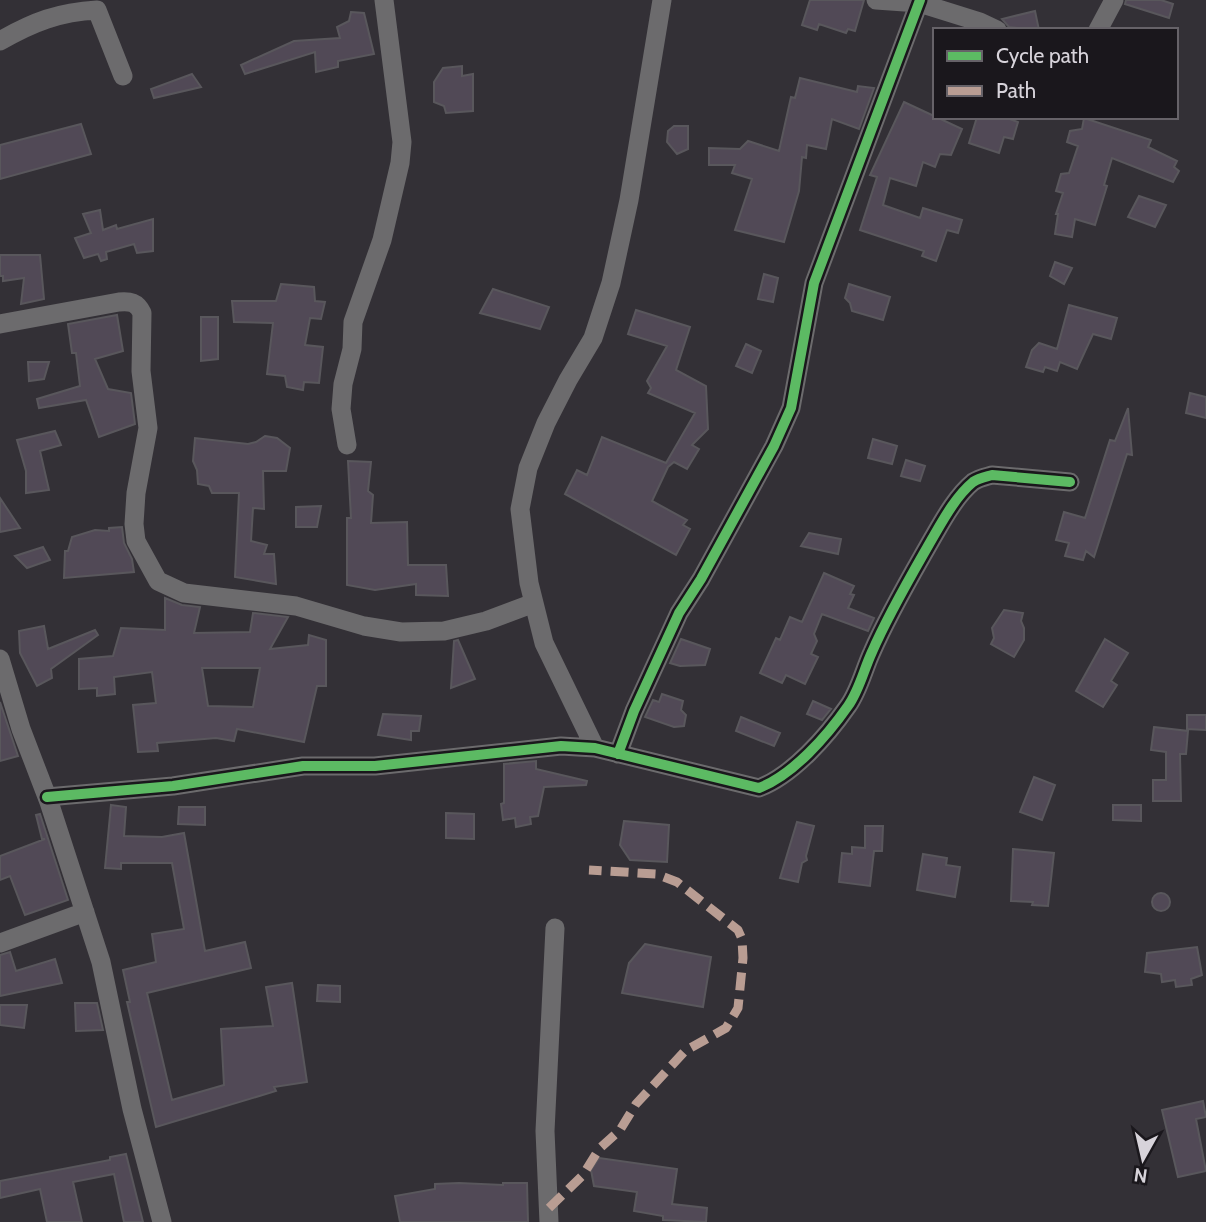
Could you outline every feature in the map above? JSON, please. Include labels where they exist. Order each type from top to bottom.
[{"type":"street","points":[[347,445],[341,409],[343,384],[352,349],[353,322],[382,240],[400,163],[402,142],[384,0]]},
{"type":"street","points":[[595,748],[544,643],[534,603],[520,509],[528,468],[546,423],[593,338],[611,283],[629,200],[662,0]]},
{"type":"street","points":[[876,0],[920,2],[993,28]]},
{"type":"street","points":[[1099,28],[1114,0]]},
{"type":"street","points":[[618,754],[634,710],[679,613],[701,579],[774,446],[791,408],[814,283],[920,2]]},
{"type":"street","points":[[0,41],[30,23],[78,11],[97,10],[123,76]]},
{"type":"street","points":[[0,324],[119,302],[133,302],[139,308],[142,313],[141,371],[148,428],[136,494],[134,524],[136,541],[144,557],[158,580],[166,586],[194,595],[296,606],[364,626],[401,632],[444,631],[486,621],[534,603]]},
{"type":"street","points":[[47,797],[173,786],[303,766],[375,766],[561,747],[595,748],[759,788],[775,782],[823,737],[850,704],[871,652],[909,579],[946,515],[971,484],[980,477],[992,475],[1070,482]]},
{"type":"street","points":[[0,659],[21,729],[47,797],[101,962],[132,1109],[162,1222]]},
{"type":"street","points":[[0,943],[85,912]]},
{"type":"street","points":[[549,1222],[545,1131],[555,928]]},
{"type":"building","points":[[810,0],[864,0],[855,31],[848,29],[846,33],[819,24],[817,30],[802,25]]},
{"type":"building","points":[[1126,0],[1161,0],[1173,4],[1169,18],[1125,4]]},
{"type":"building","points":[[1035,11],[1039,28],[1009,27],[1002,19]]},
{"type":"building","points":[[351,12],[364,13],[374,54],[338,61],[338,67],[316,72],[315,52],[245,74],[241,65],[294,41],[340,38],[337,27],[349,21]]},
{"type":"building","points":[[462,66],[462,76],[473,74],[473,111],[446,113],[444,106],[434,102],[434,82],[443,68]]},
{"type":"building","points":[[192,74],[201,87],[154,98],[151,89]]},
{"type":"building","points":[[800,78],[857,92],[858,86],[874,88],[859,129],[832,119],[826,149],[807,145],[806,158],[802,157],[799,191],[784,242],[735,230],[752,179],[732,173],[735,165],[709,165],[709,148],[740,149],[748,141],[779,151],[791,97],[795,98]]},
{"type":"building","points":[[904,102],[933,116],[933,119],[941,119],[962,129],[951,155],[940,154],[935,167],[923,162],[916,186],[890,178],[883,205],[920,218],[923,208],[962,220],[958,233],[947,230],[936,261],[922,256],[924,251],[860,230],[877,177],[870,175]]},
{"type":"building","points":[[976,119],[1010,119],[1018,122],[1013,139],[1004,137],[999,153],[969,143]]},
{"type":"building","points":[[1084,119],[1087,119],[1151,140],[1148,147],[1177,161],[1174,167],[1179,171],[1173,182],[1112,158],[1095,225],[1075,219],[1072,237],[1055,234],[1056,214],[1063,193],[1056,191],[1061,174],[1069,173],[1078,146],[1067,142],[1070,131],[1082,129]]},
{"type":"building","points":[[81,124],[91,154],[0,179],[0,145]]},
{"type":"building","points":[[674,126],[688,126],[688,149],[677,154],[667,142],[668,131]]},
{"type":"building","points":[[1139,196],[1166,205],[1155,227],[1128,217]]},
{"type":"building","points":[[100,210],[103,230],[153,219],[153,251],[137,253],[134,244],[106,252],[107,259],[101,261],[98,254],[84,258],[75,238],[91,233],[83,214]]},
{"type":"building","points":[[0,255],[40,255],[44,299],[21,304],[24,278],[3,281],[3,276],[0,276]]},
{"type":"building","points":[[1055,262],[1072,268],[1064,284],[1050,276]]},
{"type":"building","points":[[764,274],[778,278],[773,302],[758,299]]},
{"type":"building","points":[[281,284],[314,287],[315,301],[325,302],[321,319],[310,318],[305,345],[323,347],[319,383],[304,382],[303,390],[287,387],[285,376],[267,374],[273,323],[234,322],[232,301],[276,301]]},
{"type":"building","points":[[849,284],[890,297],[883,320],[852,311],[845,298]]},
{"type":"building","points":[[493,289],[549,307],[540,329],[480,313]]},
{"type":"building","points":[[1069,305],[1117,318],[1111,339],[1093,334],[1077,369],[1060,362],[1057,371],[1045,367],[1043,372],[1026,367],[1032,350],[1039,343],[1057,349]]},
{"type":"building","points":[[636,310],[690,327],[676,370],[706,386],[708,429],[692,445],[699,449],[687,469],[674,462],[668,467],[652,501],[687,520],[683,525],[690,529],[676,555],[565,494],[577,470],[587,475],[602,437],[666,463],[695,413],[648,393],[651,388],[647,381],[667,346],[628,334]]},
{"type":"building","points":[[117,315],[123,351],[95,359],[108,389],[131,393],[135,424],[99,437],[86,400],[39,408],[37,399],[80,386],[76,353],[72,353],[68,324]]},
{"type":"building","points":[[201,317],[218,317],[218,359],[201,361]]},
{"type":"building","points":[[746,344],[761,351],[752,373],[736,366]]},
{"type":"building","points":[[28,362],[49,362],[44,379],[29,381]]},
{"type":"building","points":[[1190,393],[1206,397],[1206,418],[1186,413]]},
{"type":"building","points":[[1128,408],[1132,455],[1127,454],[1094,557],[1086,551],[1083,560],[1065,556],[1069,543],[1056,540],[1064,512],[1085,518],[1110,440],[1115,441]]},
{"type":"building","points":[[55,431],[61,445],[40,451],[49,490],[26,493],[26,471],[17,440]]},
{"type":"building","points":[[265,436],[277,438],[290,448],[286,471],[263,471],[264,509],[253,508],[251,541],[267,545],[264,554],[274,554],[276,584],[235,577],[239,493],[212,493],[209,486],[198,484],[193,461],[195,438],[248,444]]},
{"type":"building","points":[[873,439],[897,446],[892,464],[868,458]]},
{"type":"building","points":[[906,460],[925,466],[920,481],[901,476]]},
{"type":"building","points":[[348,461],[371,462],[368,491],[373,495],[371,523],[407,522],[408,565],[446,565],[448,596],[416,595],[416,584],[375,590],[347,585],[347,518],[351,518]]},
{"type":"building","points":[[0,498],[20,528],[0,532]]},
{"type":"building","points":[[321,506],[317,527],[296,527],[296,507]]},
{"type":"building","points":[[122,527],[124,543],[132,559],[134,572],[64,578],[65,551],[68,551],[72,537],[95,530],[109,531],[109,528]]},
{"type":"building","points":[[809,533],[841,539],[838,554],[801,546]]},
{"type":"building","points":[[43,547],[50,560],[27,568],[15,556]]},
{"type":"building","points":[[824,573],[854,586],[850,594],[854,595],[848,608],[874,618],[868,631],[822,614],[814,634],[817,641],[811,654],[818,657],[805,684],[786,675],[782,683],[760,673],[776,638],[780,640],[790,617],[802,622]]},
{"type":"building","points":[[165,598],[182,605],[200,607],[194,633],[250,632],[253,613],[288,617],[270,649],[308,645],[309,635],[326,640],[326,686],[317,686],[304,742],[237,729],[234,741],[216,738],[157,743],[158,751],[138,752],[133,705],[156,703],[152,672],[114,677],[115,694],[97,696],[97,688],[79,689],[79,659],[113,656],[121,628],[165,630]],"holes":[[[202,668],[260,668],[253,707],[208,706]]]},
{"type":"building","points":[[1004,610],[1023,613],[1021,621],[1024,640],[1014,657],[991,644],[994,638],[992,628]]},
{"type":"building","points":[[44,626],[48,649],[95,630],[98,635],[51,669],[52,678],[37,686],[20,653],[19,631]]},
{"type":"building","points":[[681,639],[710,649],[705,665],[680,666],[670,663]]},
{"type":"building","points":[[1105,639],[1128,653],[1111,681],[1117,685],[1103,707],[1076,691]]},
{"type":"building","points":[[458,640],[475,679],[451,688],[454,641]]},
{"type":"building","points":[[662,694],[683,701],[681,710],[686,715],[684,726],[674,727],[645,717],[653,700],[659,702]]},
{"type":"building","points":[[813,701],[831,709],[822,720],[807,714]]},
{"type":"building","points":[[0,702],[18,756],[0,761]]},
{"type":"building","points":[[383,714],[421,716],[419,731],[411,731],[411,740],[378,735]]},
{"type":"building","points":[[1187,715],[1206,715],[1206,730],[1187,729]]},
{"type":"building","points":[[741,717],[780,733],[774,746],[736,731]]},
{"type":"building","points":[[1154,727],[1188,731],[1186,754],[1180,754],[1181,801],[1153,801],[1153,780],[1166,780],[1166,752],[1151,750]]},
{"type":"building","points":[[536,761],[536,769],[587,781],[586,785],[544,787],[538,816],[530,817],[531,824],[516,827],[515,818],[503,820],[501,804],[504,803],[504,764]]},
{"type":"building","points":[[1034,777],[1055,785],[1042,820],[1020,812]]},
{"type":"building","points":[[111,805],[126,807],[124,836],[162,837],[184,833],[205,951],[245,942],[251,968],[147,993],[172,1100],[224,1085],[221,1029],[273,1026],[266,987],[292,983],[307,1082],[274,1087],[276,1091],[156,1127],[127,1002],[130,1002],[123,970],[156,962],[152,934],[184,929],[172,863],[121,863],[121,869],[105,868]]},
{"type":"building","points":[[1113,805],[1141,805],[1141,821],[1113,820]]},
{"type":"building","points":[[179,807],[205,807],[205,825],[178,824]]},
{"type":"building","points":[[446,813],[474,814],[474,839],[446,838]]},
{"type":"building","points":[[40,814],[68,900],[25,915],[10,876],[0,880],[0,856],[45,839],[42,839],[36,815]]},
{"type":"building","points":[[624,821],[669,825],[667,862],[630,860],[620,845]]},
{"type":"building","points":[[797,822],[814,826],[807,860],[802,863],[798,882],[780,878]]},
{"type":"building","points":[[865,826],[883,826],[882,851],[874,851],[870,886],[839,882],[842,853],[852,854],[852,847],[865,848]]},
{"type":"building","points":[[1013,849],[1054,853],[1048,906],[1011,901]]},
{"type":"building","points":[[923,854],[947,858],[946,865],[960,867],[955,897],[917,890]]},
{"type":"building","points":[[1161,893],[1167,896],[1170,902],[1167,908],[1161,911],[1155,908],[1152,902],[1155,896]]},
{"type":"building","points":[[645,944],[711,957],[703,1007],[622,993],[629,963]]},
{"type":"building","points":[[1197,947],[1202,975],[1191,979],[1192,985],[1176,987],[1175,980],[1162,982],[1161,974],[1145,972],[1147,953]]},
{"type":"building","points":[[10,952],[16,971],[55,959],[62,983],[0,996],[0,955]]},
{"type":"building","points":[[318,985],[340,986],[340,1002],[317,1001]]},
{"type":"building","points":[[75,1003],[97,1003],[103,1030],[76,1031]]},
{"type":"building","points":[[0,1005],[27,1005],[24,1028],[0,1025]]},
{"type":"building","points":[[1203,1101],[1206,1117],[1196,1119],[1206,1171],[1178,1177],[1162,1110]]},
{"type":"building","points":[[126,1154],[143,1222],[124,1222],[114,1174],[73,1182],[82,1222],[47,1222],[40,1189],[0,1198],[0,1181],[110,1160],[110,1157]]},
{"type":"building","points":[[599,1158],[677,1169],[672,1204],[707,1208],[706,1222],[663,1220],[663,1216],[634,1211],[637,1192],[594,1186],[591,1170]]},
{"type":"building","points":[[527,1183],[528,1222],[400,1222],[395,1196],[435,1189],[435,1184]]},
{"type":"marked path","points":[[549,1208],[583,1175],[599,1149],[620,1130],[636,1104],[685,1051],[726,1028],[738,1008],[743,958],[742,939],[738,930],[677,882],[656,874],[589,870]]},
{"type":"cycle path","points":[[618,754],[634,711],[679,613],[701,579],[774,446],[791,408],[814,283],[920,0]]},
{"type":"cycle path","points":[[47,797],[173,786],[303,766],[375,766],[561,746],[595,748],[759,788],[797,764],[830,730],[848,706],[900,595],[945,516],[967,488],[975,481],[992,475],[1070,482]]}]
